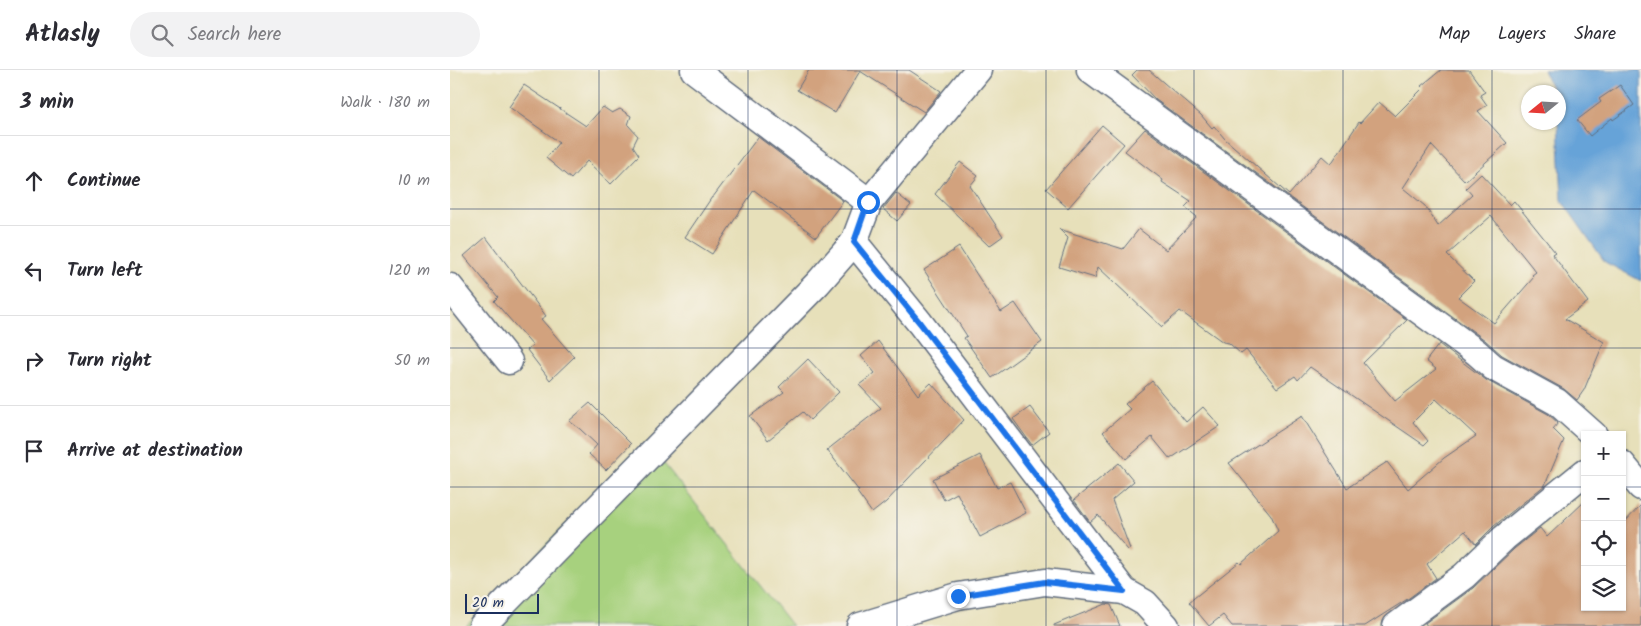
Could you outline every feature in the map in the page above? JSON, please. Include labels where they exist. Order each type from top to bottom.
[{"type":"street","points":[[694,70],[868,202]]},
{"type":"street","points":[[482,626],[818,283],[854,242],[868,202],[978,70]]},
{"type":"street","points":[[1090,70],[1476,352],[1493,367],[1557,402],[1590,431]]},
{"type":"street","points":[[854,242],[920,323],[1124,591],[1145,603],[1166,626]]},
{"type":"street","points":[[450,288],[509,361]]},
{"type":"street","points":[[1626,469],[1641,487]]},
{"type":"street","points":[[1396,626],[1464,576],[1504,538],[1581,475]]},
{"type":"street","points":[[860,626],[958,596],[1045,582],[1124,591]]},
{"type":"green space","points":[[647,442],[792,626],[466,626]]},
{"type":"water","points":[[1543,70],[1641,70],[1641,281],[1605,262],[1562,201],[1558,130],[1566,130],[1566,85],[1550,85]]},
{"type":"building","points":[[809,70],[909,70],[941,91],[924,112],[860,71],[835,113],[797,90]]},
{"type":"building","points":[[1137,70],[1149,70],[1201,115],[1212,128],[1214,126],[1225,139],[1289,195],[1322,156],[1331,164],[1359,122],[1379,102],[1395,116],[1423,88],[1421,86],[1441,70],[1469,70],[1485,92],[1480,95],[1487,105],[1478,111],[1507,143],[1465,181],[1431,145],[1403,188],[1425,206],[1438,226],[1472,195],[1466,188],[1481,174],[1510,205],[1514,201],[1555,252],[1552,254],[1588,302],[1565,319],[1604,342],[1584,390],[1577,400],[1564,389],[1502,355],[1485,340],[1156,100],[1132,75]],"holes":[[[1491,216],[1536,272],[1532,275],[1534,277],[1494,323],[1458,297],[1474,281],[1447,255]]]},
{"type":"building","points":[[524,85],[586,126],[603,107],[612,113],[620,109],[631,116],[628,125],[638,136],[633,146],[639,155],[611,184],[587,161],[571,179],[546,158],[559,142],[509,107]]},
{"type":"building","points":[[1620,85],[1634,105],[1613,120],[1612,118],[1590,136],[1577,120],[1601,102],[1599,99]]},
{"type":"building","points":[[1102,125],[1124,144],[1068,208],[1046,189]]},
{"type":"building","points":[[1145,129],[1407,320],[1363,363],[1395,401],[1436,369],[1426,361],[1439,344],[1486,380],[1548,414],[1558,423],[1553,429],[1564,440],[1545,485],[1494,526],[1476,544],[1465,531],[1427,564],[1436,578],[1365,626],[1232,626],[1223,615],[1209,626],[1189,602],[1239,562],[1241,564],[1278,531],[1271,515],[1229,463],[1302,416],[1347,488],[1387,462],[1408,489],[1444,458],[1476,436],[1436,399],[1413,422],[1428,441],[1424,445],[1310,367],[1298,380],[1295,376],[1277,388],[1246,350],[1241,354],[1229,343],[1223,342],[1180,311],[1162,327],[1098,267],[1095,278],[1059,267],[1068,238],[1059,229],[1123,249],[1139,229],[1166,250],[1197,217],[1185,207],[1191,201],[1162,182],[1163,180],[1125,151]]},
{"type":"building","points":[[758,137],[843,201],[816,237],[754,190],[712,254],[685,237],[712,197]]},
{"type":"building","points":[[960,162],[978,176],[970,186],[1003,236],[989,246],[935,194]]},
{"type":"building","points":[[896,193],[911,205],[897,221],[883,209]]},
{"type":"building","points":[[486,237],[546,316],[541,319],[574,357],[550,380],[527,350],[533,346],[494,301],[498,297],[464,256]]},
{"type":"building","points":[[959,247],[1001,312],[1015,303],[1042,342],[992,378],[964,338],[967,336],[924,270]]},
{"type":"building","points":[[878,341],[918,395],[931,383],[964,420],[886,502],[872,513],[857,492],[859,491],[827,450],[881,408],[859,385],[875,373],[861,356]]},
{"type":"building","points":[[808,359],[839,392],[810,420],[803,412],[768,440],[750,416],[784,392],[779,387]]},
{"type":"building","points":[[1152,381],[1186,422],[1203,407],[1220,426],[1170,459],[1152,437],[1126,459],[1103,432],[1130,409],[1125,404]]},
{"type":"building","points":[[590,403],[631,444],[606,470],[589,454],[597,445],[569,421]]},
{"type":"building","points":[[1030,407],[1049,432],[1032,445],[1013,419]]},
{"type":"building","points":[[980,455],[997,488],[1010,482],[1026,513],[980,537],[957,493],[944,500],[933,479]]},
{"type":"building","points":[[1119,463],[1134,481],[1112,500],[1130,549],[1128,550],[1098,515],[1090,522],[1074,500]]},
{"type":"building","points":[[1581,505],[1581,611],[1626,611],[1626,521],[1641,505],[1641,626],[1427,626],[1425,623],[1473,588],[1514,549],[1540,528],[1547,537]]},
{"type":"building","points":[[1106,604],[1111,605],[1120,626],[1054,626],[1054,625]]},
{"type":"route","points":[[868,202],[854,242],[920,323],[1124,591],[1045,582],[958,596]]}]
